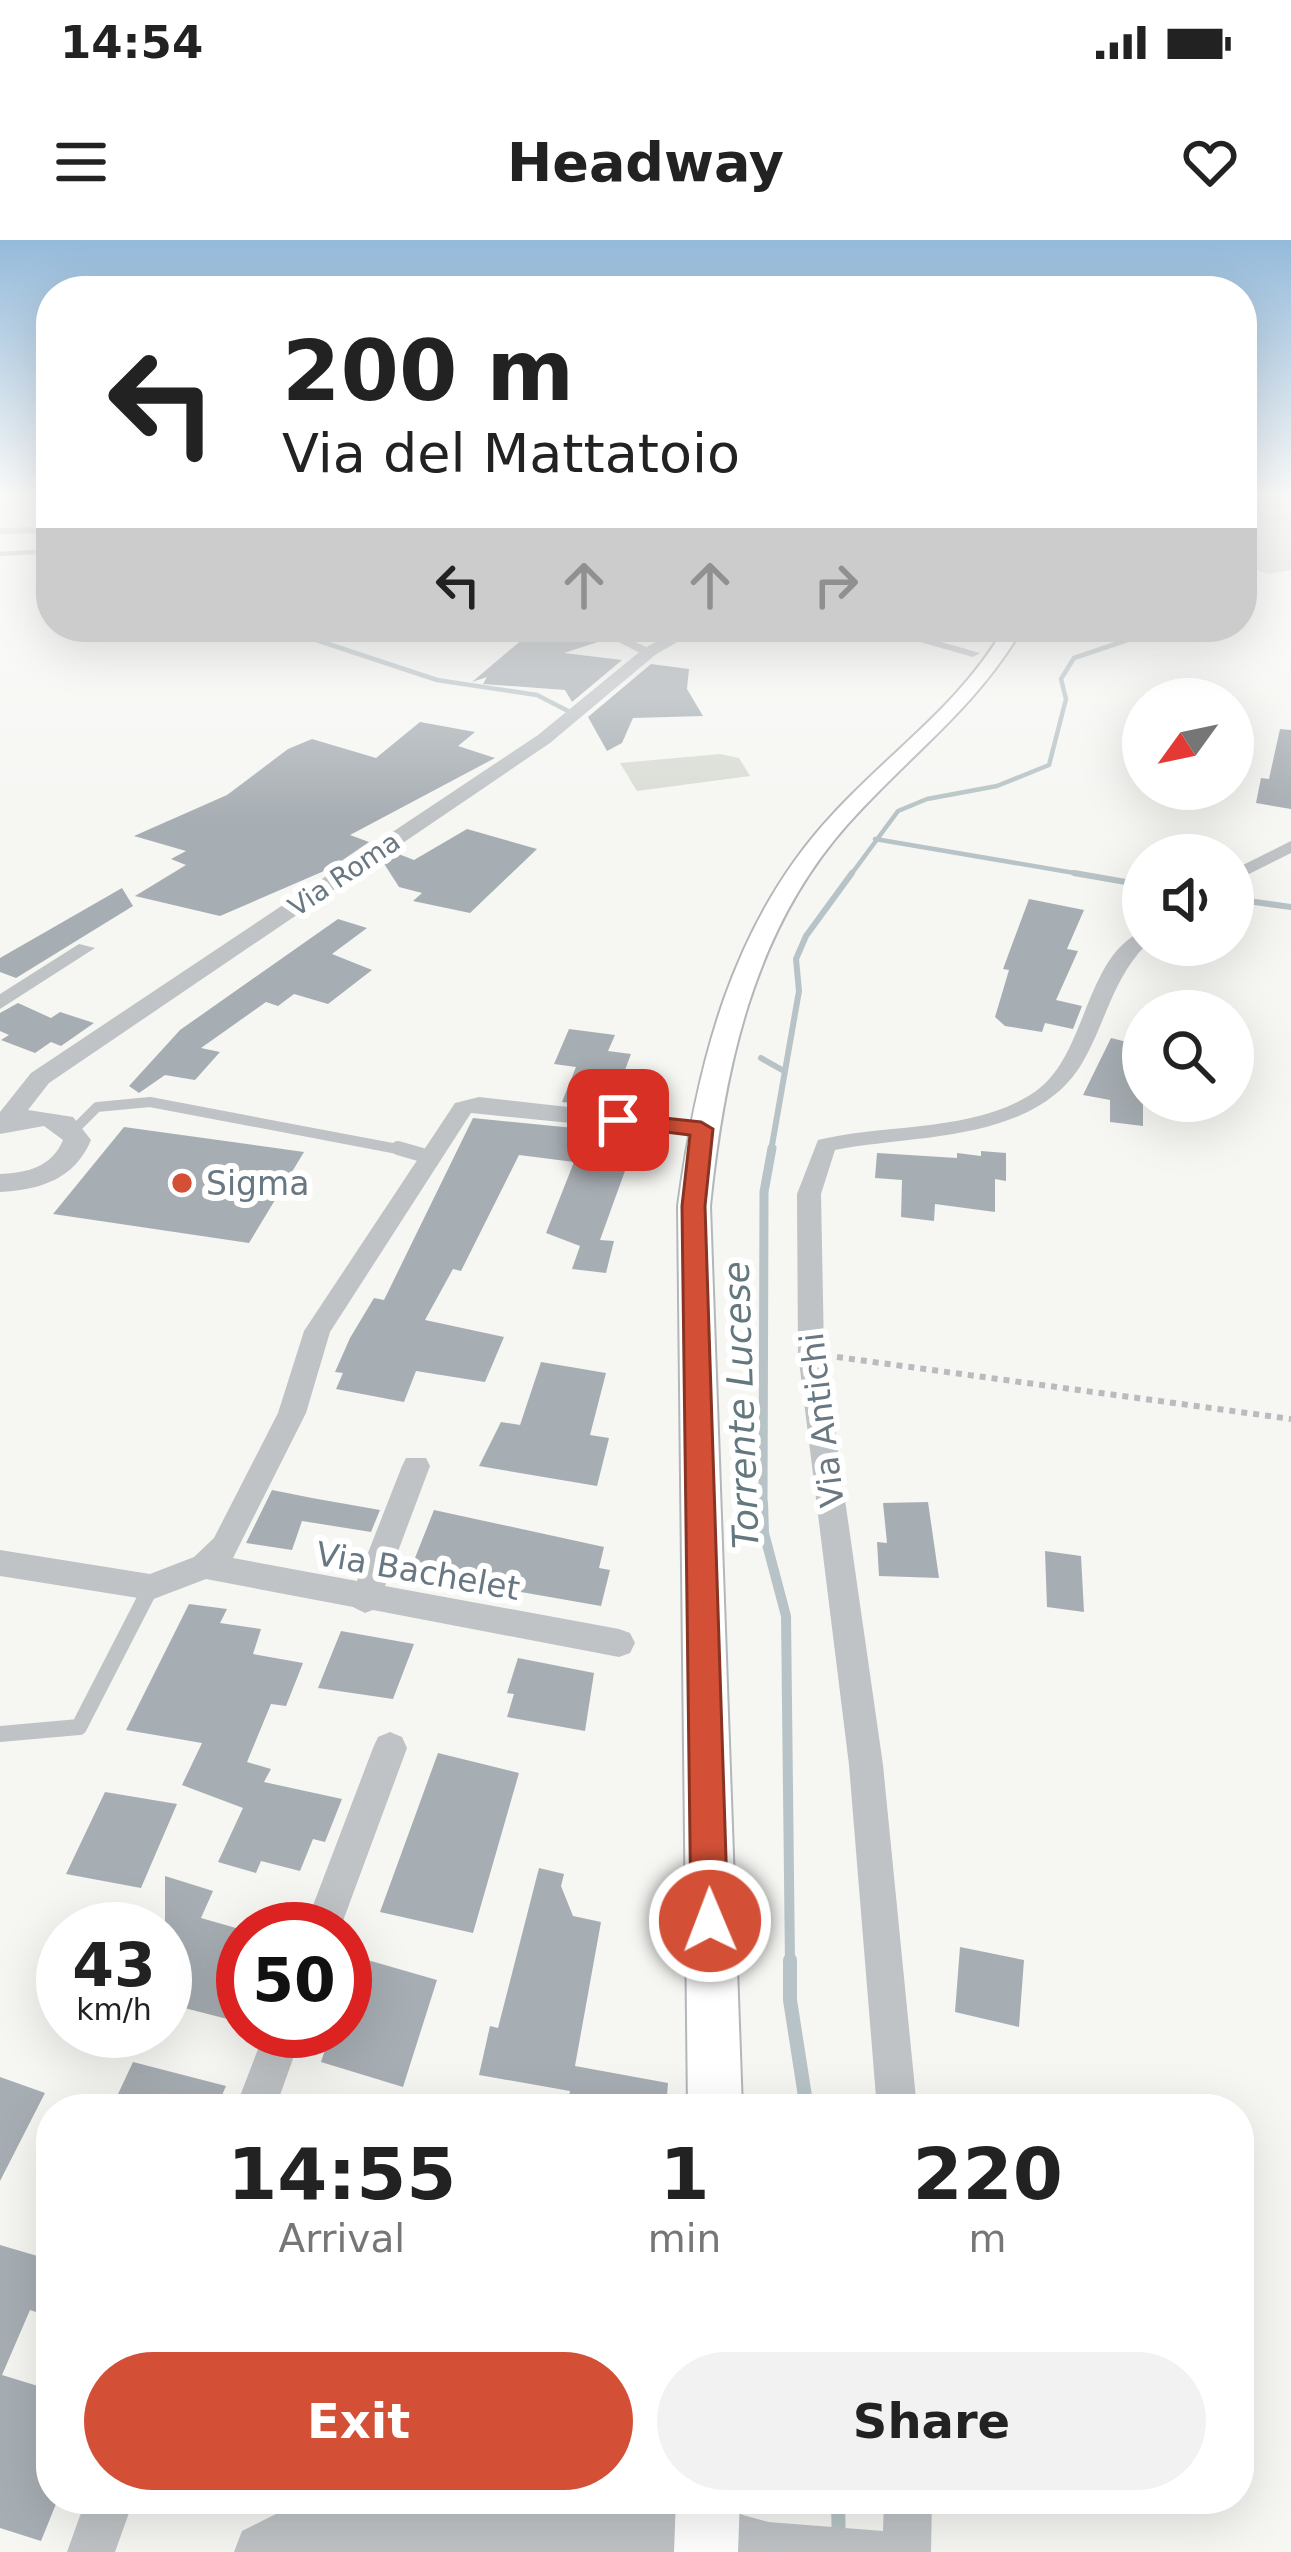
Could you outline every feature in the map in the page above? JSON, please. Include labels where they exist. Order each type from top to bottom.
[{"type":"main road","points":[[715,2094],[694,1206],[701,1129],[743,975],[798,874],[844,816],[935,735],[998,660],[1007,642]]},
{"type":"street","points":[[627,642],[649,652]]},
{"type":"street","name":"Via Roma","points":[[16,1116],[40,1078],[544,739],[667,642]]},
{"type":"street","points":[[931,642],[973,653]]},
{"type":"street","points":[[1254,866],[1290,846]]},
{"type":"street","points":[[0,1003],[86,947]]},
{"type":"street","name":"Via Antichi","points":[[896,2094],[866,1765],[811,1353],[809,1194],[826,1145],[875,1132],[959,1127],[1024,1105],[1060,1082],[1122,961]]},
{"type":"street","points":[[0,1563],[151,1587],[205,1566],[225,1547],[283,1434],[317,1331],[463,1108],[479,1104],[701,1129]]},
{"type":"street","points":[[0,1183],[33,1179],[65,1162],[77,1140],[66,1123],[16,1116]]},
{"type":"street","points":[[365,1600],[416,1466]]},
{"type":"street","name":"Via Bachelet","points":[[205,1566],[365,1600],[620,1643]]},
{"type":"street","points":[[332,1902],[390,1748]]},
{"type":"street","points":[[261,2094],[274,2058]]},
{"type":"street","points":[[91,2552],[105,2514]]},
{"type":"street","points":[[907,2552],[908,2514]]},
{"type":"street","points":[[263,2552],[307,2528],[353,2521],[555,2518],[876,2552]]},
{"type":"lane","points":[[74,1130],[97,1107],[150,1102],[229,1121],[367,1139],[429,1157]]},
{"type":"lane","points":[[0,1734],[79,1727],[151,1587]]},
{"type":"path","points":[[811,1353],[1291,1419]]},
{"type":"shaded area","points":[[720,754],[739,758],[750,776],[637,791],[620,763]]},
{"type":"building","points":[[519,642],[598,642],[564,653],[622,660],[572,702],[565,690],[483,684],[487,677],[472,682]]},
{"type":"building","points":[[651,664],[689,669],[687,689],[703,716],[633,718],[622,743],[607,751],[588,717]]},
{"type":"building","points":[[420,722],[475,732],[458,746],[495,758],[350,835],[369,842],[331,868],[220,916],[135,896],[186,865],[171,859],[186,851],[134,836],[227,795],[288,749],[312,739],[376,758]]},
{"type":"building","points":[[1280,729],[1291,730],[1291,809],[1256,803],[1261,778],[1269,779]]},
{"type":"building","points":[[467,829],[537,849],[470,913],[413,901],[422,893],[399,887],[383,862],[396,853],[414,860]]},
{"type":"building","points":[[122,888],[133,906],[16,978],[0,972],[0,958]]},
{"type":"building","points":[[1029,899],[1084,910],[1067,949],[1078,951],[1056,1000],[1082,1006],[1073,1029],[1045,1023],[1042,1032],[1005,1026],[995,1017],[1009,970],[1003,969]]},
{"type":"building","points":[[338,919],[367,928],[332,954],[372,970],[328,1004],[294,994],[278,1006],[266,1002],[201,1048],[220,1052],[195,1080],[165,1075],[139,1093],[129,1086],[180,1030]]},
{"type":"building","points":[[18,1003],[51,1018],[60,1012],[94,1023],[61,1046],[51,1042],[35,1053],[1,1040],[9,1035],[0,1031],[0,1013]]},
{"type":"building","points":[[569,1029],[615,1035],[608,1051],[631,1054],[611,1107],[562,1102],[576,1067],[554,1064]]},
{"type":"building","points":[[1111,1038],[1122,1041],[1122,1122],[1143,1122],[1143,1126],[1110,1122],[1110,1100],[1083,1095]]},
{"type":"building","points":[[473,1118],[645,1135],[634,1169],[626,1168],[600,1240],[614,1241],[606,1273],[572,1269],[580,1246],[546,1233],[574,1162],[519,1155],[461,1271],[453,1269],[425,1320],[504,1337],[485,1382],[416,1371],[404,1402],[336,1389],[343,1373],[335,1372],[350,1338],[374,1298],[384,1300]]},
{"type":"building","name":"Sigma","points":[[124,1127],[304,1152],[249,1243],[53,1214]]},
{"type":"building","points":[[981,1151],[1006,1153],[1006,1181],[995,1179],[995,1212],[935,1204],[934,1221],[901,1217],[902,1180],[875,1178],[877,1153],[957,1158],[957,1153],[981,1156]]},
{"type":"building","points":[[541,1362],[606,1373],[590,1435],[609,1438],[597,1486],[479,1466],[501,1422],[520,1425]]},
{"type":"building","points":[[272,1490],[380,1510],[371,1532],[302,1521],[292,1550],[246,1543]]},
{"type":"building","points":[[928,1502],[939,1578],[879,1576],[877,1542],[887,1543],[883,1503]]},
{"type":"building","points":[[434,1510],[604,1547],[599,1568],[610,1570],[601,1606],[521,1592],[523,1585],[411,1568]]},
{"type":"building","points":[[1045,1551],[1081,1556],[1084,1612],[1047,1607]]},
{"type":"building","points":[[189,1604],[227,1609],[220,1623],[261,1629],[253,1654],[303,1663],[286,1706],[271,1704],[247,1762],[271,1769],[264,1782],[342,1799],[325,1842],[313,1839],[300,1871],[261,1861],[256,1873],[218,1862],[243,1808],[182,1785],[202,1743],[126,1730]]},
{"type":"building","points":[[341,1631],[414,1644],[393,1699],[318,1688]]},
{"type":"building","points":[[518,1658],[594,1673],[585,1731],[507,1717],[514,1694],[507,1693]]},
{"type":"building","points":[[438,1753],[519,1773],[473,1933],[380,1912]]},
{"type":"building","points":[[105,1792],[177,1804],[141,1888],[66,1874]]},
{"type":"building","points":[[539,1868],[564,1874],[561,1886],[573,1916],[601,1922],[575,2066],[668,2083],[667,2094],[570,2094],[479,2075],[490,2026],[498,2028]]},
{"type":"building","points":[[165,1876],[213,1891],[201,1918],[216,1922],[216,2016],[192,2010],[192,1902],[165,1902]]},
{"type":"building","points":[[960,1947],[1024,1960],[1019,2027],[955,2012]]},
{"type":"building","points":[[372,1961],[437,1980],[403,2087],[321,2062],[322,2058],[372,2058]]},
{"type":"building","points":[[133,2062],[226,2086],[223,2094],[118,2094]]},
{"type":"building","points":[[0,2077],[45,2093],[36,2094],[36,2111],[0,2181]]},
{"type":"building","points":[[0,2245],[36,2256],[36,2312],[30,2310],[2,2375],[36,2385],[36,2514],[52,2514],[41,2541],[0,2528]]},
{"type":"waterway","points":[[322,642],[437,680],[537,695],[568,711]]},
{"type":"waterway","name":"Torrente Lucese","points":[[877,839],[898,811],[927,799],[997,786],[1049,765],[1066,699],[1061,679],[1074,658],[1121,642]]},
{"type":"waterway","name":"Torrente Lucese","points":[[850,876],[877,839]]},
{"type":"waterway","points":[[877,839],[1092,876]]},
{"type":"waterway","name":"Torrente Lucese","points":[[771,1151],[799,991],[796,959],[806,936],[852,873]]},
{"type":"waterway","points":[[1074,873],[1122,881]]},
{"type":"waterway","points":[[1254,902],[1291,907]]},
{"type":"waterway","points":[[761,1058],[784,1071]]},
{"type":"waterway","name":"Torrente Lucese","points":[[763,1503],[764,1192],[772,1148]]},
{"type":"waterway","name":"Torrente Lucese","points":[[763,1503],[764,1533],[786,1616],[790,1963]]},
{"type":"waterway","name":"Torrente Lucese","points":[[790,1963],[790,2000],[805,2094]]},
{"type":"waterway","name":"Torrente Lucese","points":[[838,2514],[839,2552]]},
{"type":"place","name":"Sigma","points":[[182,1183]]},
{"type":"route","points":[[618,1120],[701,1129],[694,1206],[710,1921]]}]
